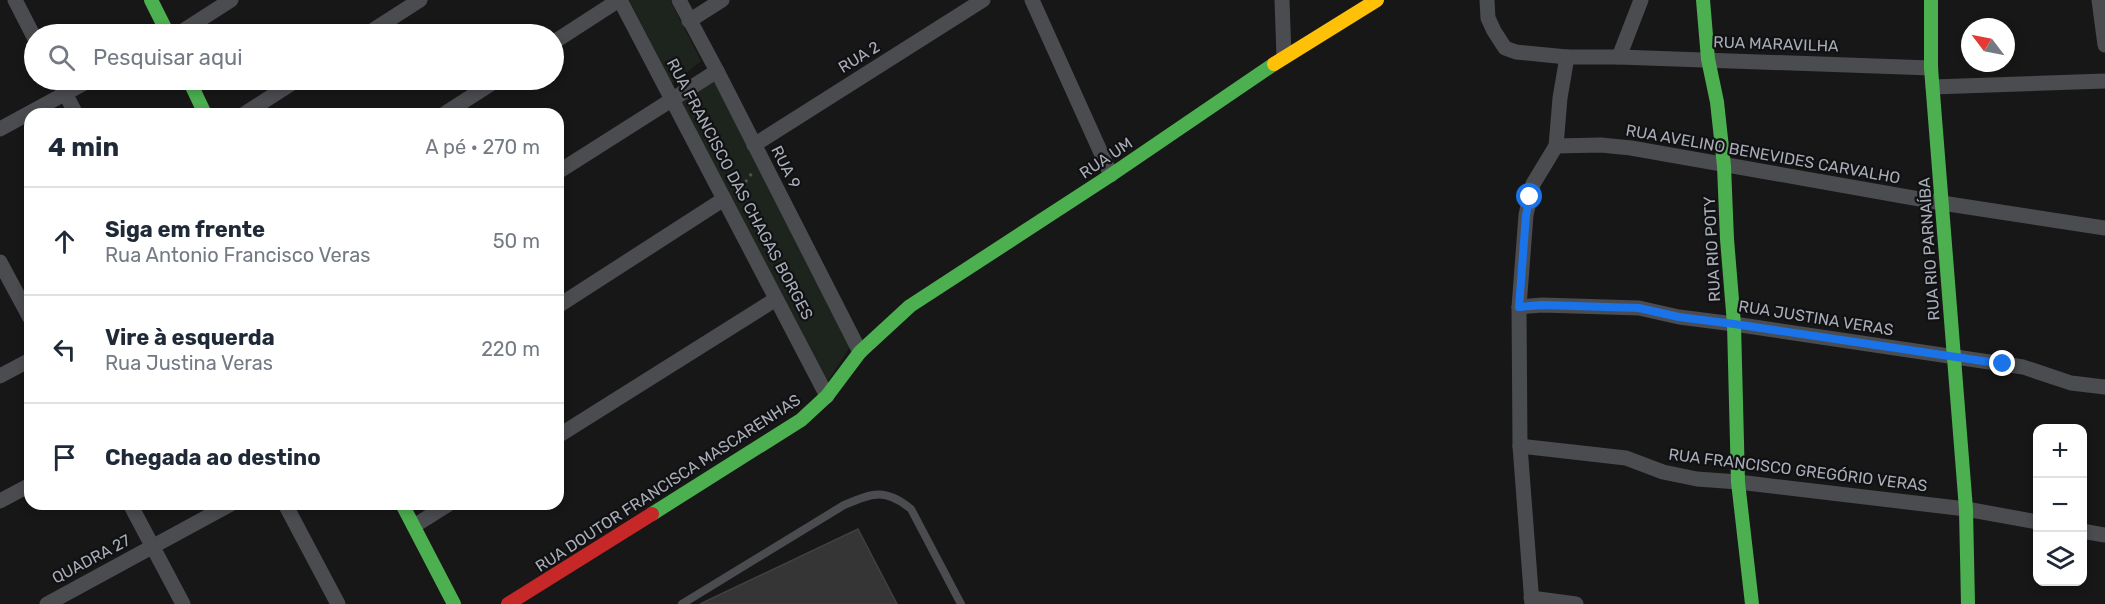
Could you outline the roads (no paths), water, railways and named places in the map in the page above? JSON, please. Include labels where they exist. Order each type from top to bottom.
[{"type":"street","points":[[15,0],[27,24]]},
{"type":"street","points":[[151,0],[163,24]]},
{"type":"street","points":[[194,24],[231,0]]},
{"type":"street","points":[[383,24],[420,0]]},
{"type":"street","points":[[564,36],[619,0]]},
{"type":"street","name":"RUA FRANCISCO DAS CHAGAS BORGES","points":[[619,0],[827,396]]},
{"type":"street","name":"RUA 9","points":[[679,0],[860,352]]},
{"type":"street","points":[[689,21],[722,0]]},
{"type":"street","name":"RUA 2","points":[[754,145],[983,0]]},
{"type":"street","points":[[1032,0],[1111,175]]},
{"type":"street","points":[[1282,0],[1284,57]]},
{"type":"street","name":"RUA UM","points":[[860,352],[910,306],[1111,175],[1284,57],[1377,0]]},
{"type":"street","points":[[1487,0],[1488,18],[1505,48],[1516,52],[1566,57],[1556,146],[1533,184],[1526,215],[1519,307],[1520,446],[1531,601],[1576,604]]},
{"type":"street","points":[[1619,57],[1641,0]]},
{"type":"street","name":"RUA RIO POTY","points":[[1703,0],[1708,59],[1717,102],[1724,166],[1734,324],[1738,482],[1752,604]]},
{"type":"street","name":"RUA RIO PARNAÍBA","points":[[1932,0],[1931,68],[1966,509],[1968,604]]},
{"type":"street","points":[[2102,7],[2105,45]]},
{"type":"street","name":"RUA MARAVILHA","points":[[1566,57],[1708,59],[1931,68]]},
{"type":"street","points":[[564,168],[717,71]]},
{"type":"street","points":[[1933,87],[2105,81]]},
{"type":"street","points":[[30,108],[55,90]]},
{"type":"street","points":[[63,90],[73,108]]},
{"type":"street","points":[[194,90],[202,108]]},
{"type":"street","points":[[253,108],[281,90]]},
{"type":"street","points":[[453,108],[481,90]]},
{"type":"street","points":[[0,129],[24,112]]},
{"type":"street","name":"RUA AVELINO BENEVIDES CARVALHO","points":[[1556,146],[1601,145],[1631,148],[1942,203],[2105,228]]},
{"type":"street","points":[[564,302],[724,199]]},
{"type":"street","points":[[0,262],[24,307]]},
{"type":"street","points":[[564,432],[776,299]]},
{"type":"street","name":"RUA JUSTINA VERAS","points":[[1519,307],[1542,305],[1639,308],[1679,317],[2023,368],[2072,383],[2105,387]]},
{"type":"street","name":"RUA DOUTOR FRANCISCA MASCARENHAS","points":[[508,604],[801,420],[827,396],[860,352]]},
{"type":"street","points":[[0,376],[24,363]]},
{"type":"street","name":"RUA FRANCISCO GREGÓRIO VERAS","points":[[1520,446],[1626,458],[1663,472],[1697,479],[1966,509],[2033,521]]},
{"type":"street","points":[[0,501],[24,488]]},
{"type":"street","points":[[133,510],[183,604]]},
{"type":"street","name":"QUADRA 27","points":[[47,604],[220,510]]},
{"type":"street","points":[[288,510],[338,604]]},
{"type":"street","points":[[405,510],[454,604]]},
{"type":"street","points":[[414,526],[439,510]]},
{"type":"street","points":[[2087,532],[2105,535]]},
{"type":"lane","points":[[682,604],[843,505],[871,494],[887,495],[900,500],[911,509],[961,604]]}]
